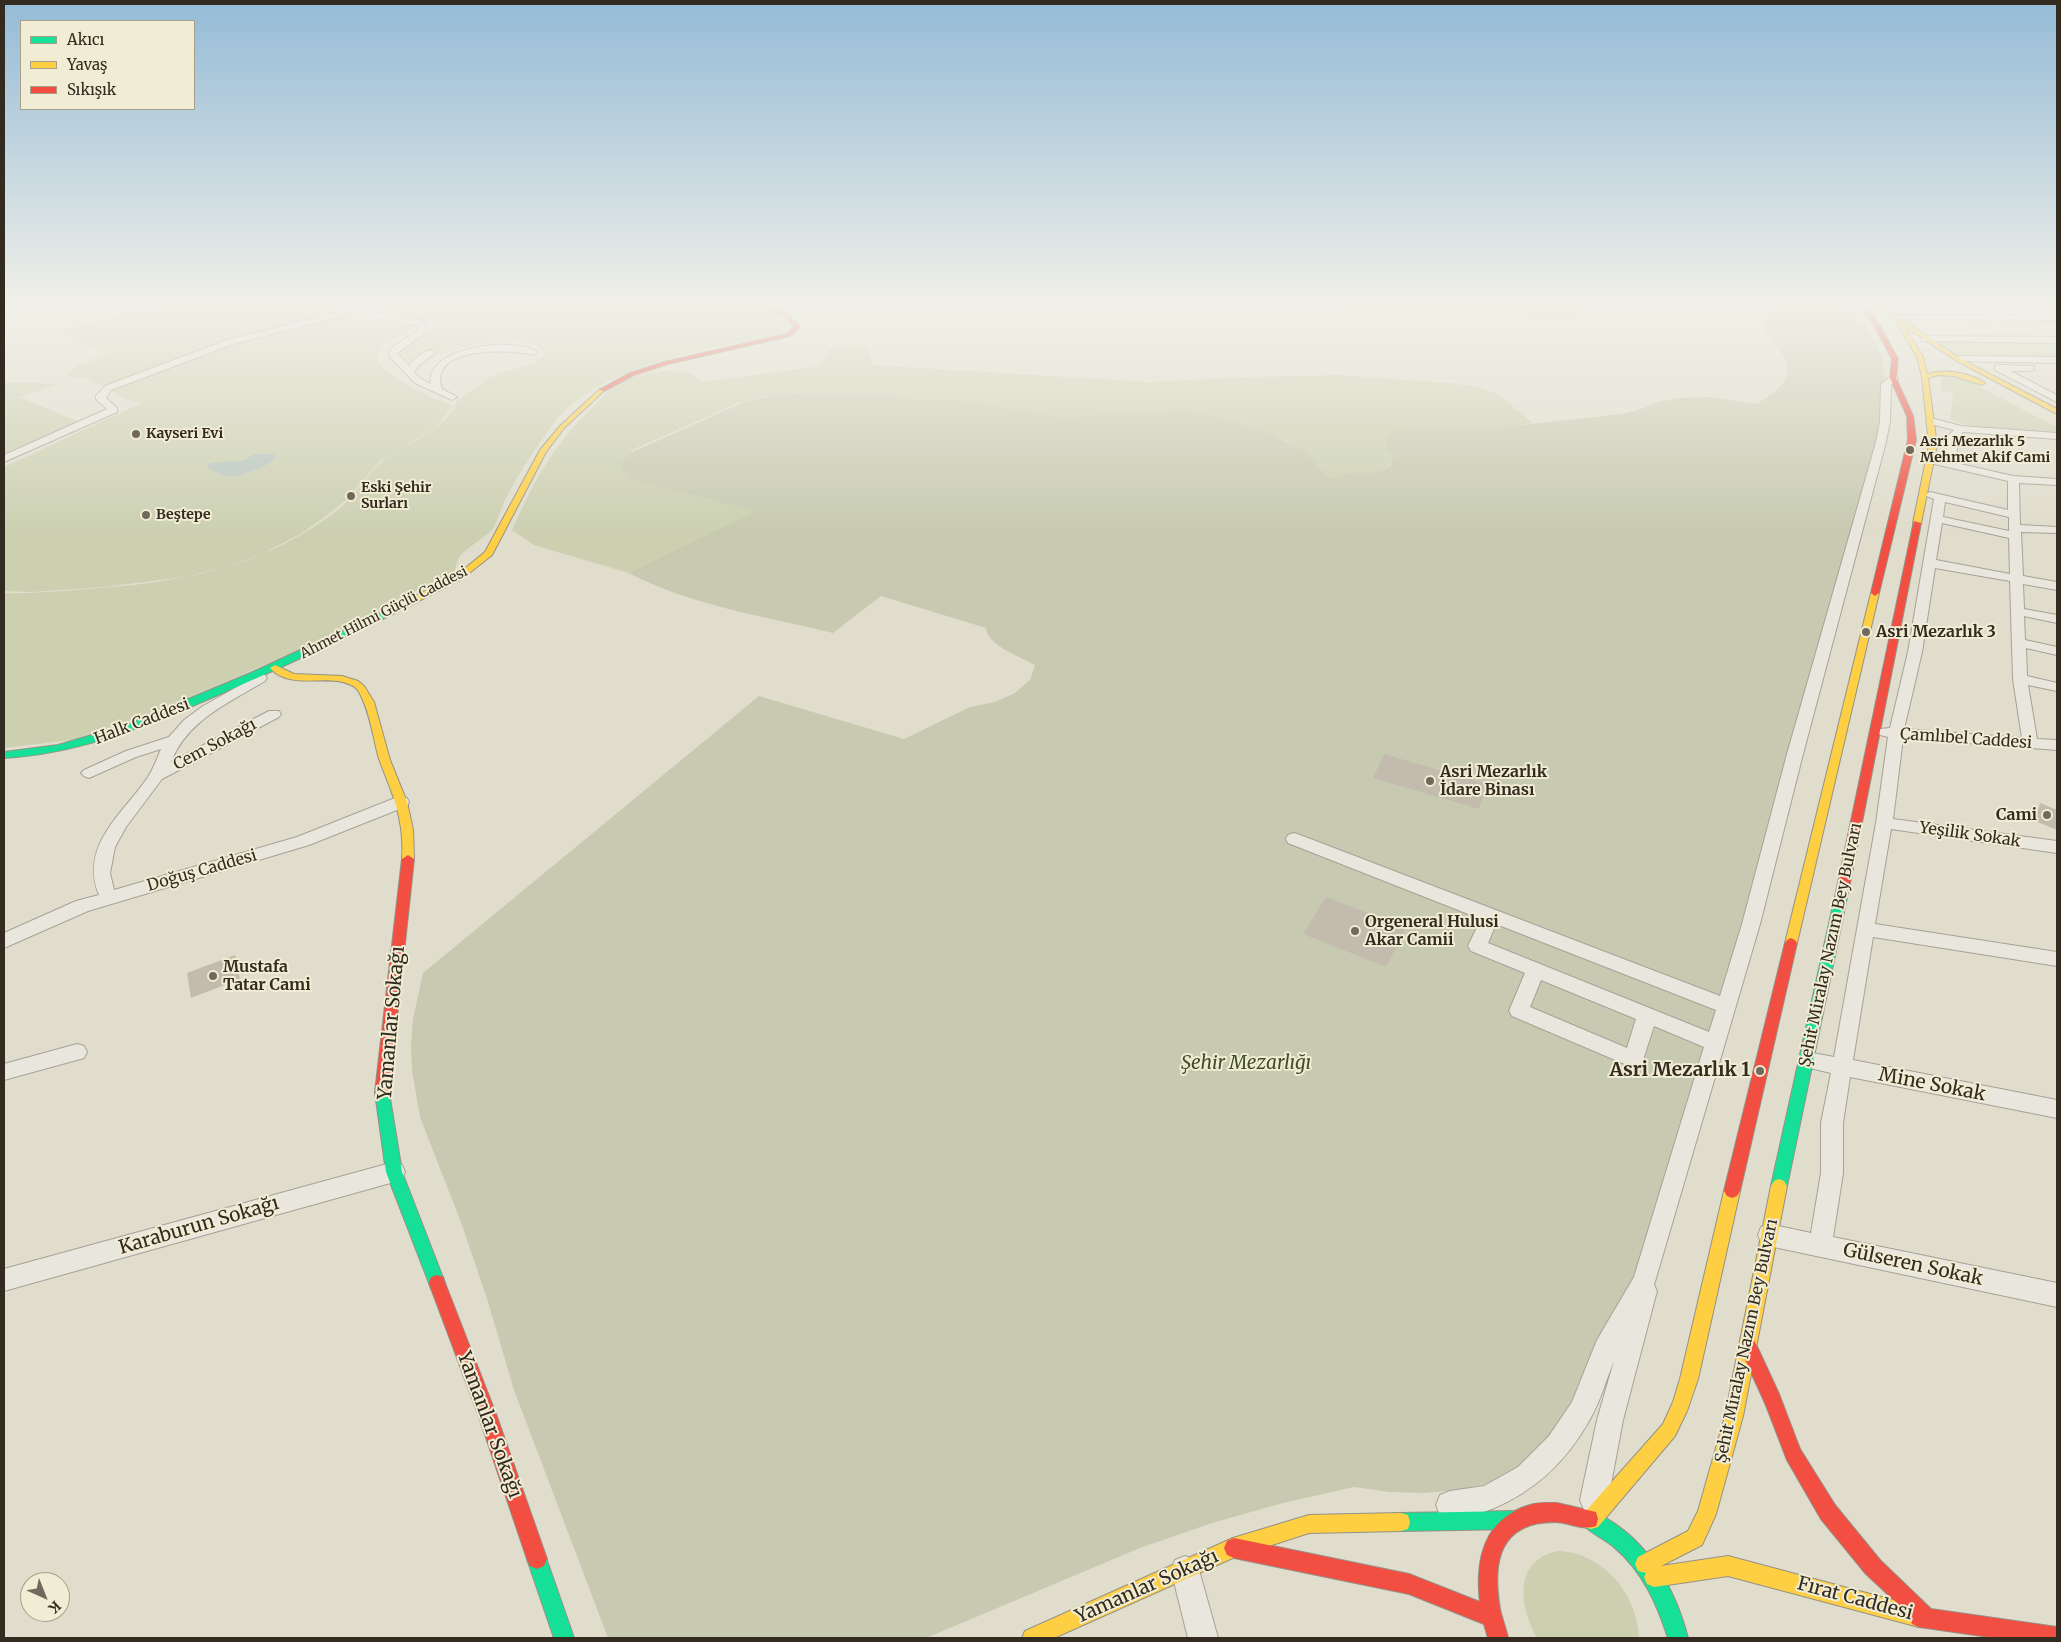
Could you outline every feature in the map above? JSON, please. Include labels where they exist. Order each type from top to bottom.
[{"type":"main road","name":"Ahmet Hilmi Güçlü Caddesi","points":[[274,668],[454,579],[480,562],[494,545],[502,526],[543,452],[562,427],[604,387],[618,381]]},
{"type":"main road","points":[[1589,1520],[1669,1430],[1681,1405],[1689,1379],[1762,1061],[1912,440],[1910,416],[1894,381]]},
{"type":"main road","name":"Şehit Miralay Nazım Bey Bulvarı","points":[[1645,1564],[1695,1538],[1702,1528],[1734,1416],[1769,1236],[1808,1060],[1930,460],[1933,437],[1925,381]]},
{"type":"main road","points":[[1986,381],[1993,382],[2057,420]]},
{"type":"main road","points":[[1989,381],[2057,412]]},
{"type":"main road","name":"Halk Caddesi","points":[[4,755],[30,755],[64,748],[134,728],[274,668]]},
{"type":"main road","name":"Yamanlar Sokağı","points":[[274,668],[282,674],[292,677],[339,678],[353,682],[362,688],[369,704],[384,758],[401,802],[409,849],[382,1096],[394,1172],[486,1414],[564,1638]]},
{"type":"main road","points":[[1748,1346],[1773,1400],[1794,1454],[1828,1512],[1872,1566],[1928,1619]]},
{"type":"main road","points":[[1493,1633],[1486,1591],[1489,1558],[1496,1540],[1515,1520],[1534,1512],[1545,1511],[1567,1513],[1589,1520],[1614,1534],[1645,1564],[1654,1577],[1671,1610],[1678,1638]]},
{"type":"main road","name":"Yamanlar Sokağı","points":[[1032,1638],[1234,1548],[1309,1524],[1515,1520]]},
{"type":"main road","points":[[1234,1548],[1409,1584],[1490,1616]]},
{"type":"main road","name":"Fırat Caddesi","points":[[1654,1577],[1728,1566],[1928,1619],[2057,1637]]},
{"type":"street","points":[[4,459],[114,410],[101,396],[108,388],[126,381]]},
{"type":"street","points":[[418,381],[452,397]]},
{"type":"street","points":[[436,381],[438,390]]},
{"type":"street","points":[[1414,1522],[1437,1507],[1484,1499],[1503,1491],[1521,1480],[1543,1461],[1558,1445],[1581,1411],[1606,1349],[1644,1281],[1714,1042],[1751,924],[1795,754],[1881,442],[1885,421],[1886,384],[1890,381]]},
{"type":"street","points":[[2022,381],[2057,399]]},
{"type":"street","points":[[1931,421],[1960,429],[2057,436]]},
{"type":"street","points":[[1950,465],[1953,436],[1960,429]]},
{"type":"street","points":[[1930,460],[2013,479],[2057,482]]},
{"type":"street","points":[[2013,479],[2020,679],[2030,744]]},
{"type":"street","points":[[1922,494],[1940,498],[2014,526]]},
{"type":"street","points":[[1820,1246],[1832,1173],[1832,1123],[1884,823],[1896,733],[1915,652],[1940,498]]},
{"type":"street","points":[[1937,519],[2057,530]]},
{"type":"street","points":[[1930,563],[2057,586]]},
{"type":"street","points":[[2017,611],[2057,618]]},
{"type":"street","points":[[2018,642],[2057,651]]},
{"type":"street","points":[[109,899],[101,874],[106,846],[125,816],[156,776],[167,748],[181,730],[274,668]]},
{"type":"street","points":[[2020,679],[2057,687]]},
{"type":"street","name":"Cem Sokağı","points":[[156,776],[274,714]]},
{"type":"street","name":"Çamlıbel Caddesi","points":[[1876,731],[2057,745]]},
{"type":"street","points":[[90,773],[131,754],[174,740]]},
{"type":"street","name":"Doğuş Caddesi","points":[[4,941],[82,906],[303,841],[401,802]]},
{"type":"street","name":"Yeşilik Sokak","points":[[1884,823],[2057,847]]},
{"type":"street","points":[[1294,839],[1491,917],[1725,1006]]},
{"type":"street","points":[[1491,917],[1478,946],[1714,1042]]},
{"type":"street","points":[[1865,929],[2057,959]]},
{"type":"street","points":[[1536,970],[1519,1011],[1634,1060],[1648,1015]]},
{"type":"street","points":[[4,1072],[77,1052]]},
{"type":"street","name":"Mine Sokak","points":[[1808,1060],[2057,1109]]},
{"type":"street","name":"Karaburun Sokağı","points":[[4,1280],[394,1172]]},
{"type":"street","name":"Gülseren Sokak","points":[[1769,1236],[2057,1295]]},
{"type":"street","points":[[1589,1520],[1610,1420],[1645,1295],[1644,1281]]},
{"type":"street","points":[[1185,1570],[1204,1638]]},
{"type":"green space","points":[[91,381],[401,381],[453,406],[436,427],[380,461],[346,500],[326,516],[302,533],[262,554],[226,567],[184,577],[104,587],[32,592],[4,591],[4,467],[141,403],[124,399],[104,386]]},
{"type":"green space","points":[[610,381],[595,388],[570,406],[550,428],[505,500],[494,527],[461,556],[455,571],[299,650],[151,714],[71,740],[4,748],[4,593],[56,591],[151,583],[213,571],[271,550],[299,536],[335,512],[350,498],[381,462],[436,427],[452,411],[457,401],[483,382]]},
{"type":"green space","points":[[625,381],[1417,381],[1474,386],[1496,393],[1533,423],[1512,426],[1400,429],[1389,453],[1393,460],[1387,468],[1378,472],[1329,478],[1304,450],[1284,439],[1250,425],[1207,414],[1065,417],[955,400],[792,393],[755,398],[738,403],[632,450],[631,480],[756,511],[629,573],[534,545],[512,530],[553,453],[609,390]]},
{"type":"green space","name":"Şehir Mezarlığı","points":[[1783,381],[1885,381],[1883,420],[1786,785],[1680,1147],[1600,1380],[1516,1473],[1490,1483],[1458,1490],[1424,1493],[1390,1492],[1354,1487],[1283,1503],[1212,1523],[1140,1548],[926,1638],[608,1638],[514,1390],[488,1302],[462,1225],[420,1117],[412,1071],[411,1045],[413,1019],[423,973],[759,696],[904,739],[970,707],[995,702],[1015,693],[1030,680],[1035,665],[998,645],[992,640],[986,628],[881,596],[833,633],[703,602],[677,594],[629,573],[755,511],[631,480],[622,469],[623,461],[628,454],[746,401],[783,394],[835,393],[923,400],[955,400],[1065,417],[1187,411],[1216,416],[1262,429],[1304,450],[1329,478],[1333,478],[1344,474],[1379,471],[1390,466],[1393,458],[1386,449],[1386,438],[1390,433],[1400,429],[1512,426],[1622,414],[1658,402],[1678,398],[1710,397],[1756,404],[1777,390]]},
{"type":"green space","points":[[1941,381],[1967,381],[2057,427],[2057,434],[1972,427],[1950,419],[1954,393],[1941,391]]},
{"type":"green space","points":[[4,382],[59,384],[19,397],[80,422],[4,453]]},
{"type":"green space","points":[[1558,1551],[1574,1553],[1590,1559],[1615,1579],[1625,1592],[1632,1606],[1639,1638],[1537,1638],[1526,1612],[1524,1586],[1527,1574],[1533,1564],[1543,1556]]},
{"type":"shaded area","points":[[254,454],[273,454],[276,456],[262,467],[234,476],[220,474],[207,466],[211,463],[245,460]]},
{"type":"building","name":"Asri Mezarlık İdare Binası","points":[[1384,754],[1487,784],[1479,809],[1373,778]]},
{"type":"building","name":"Cami","points":[[2040,803],[2057,810],[2057,830],[2035,821]]},
{"type":"building","name":"Orgeneral Hulusi Akar Camii","points":[[1326,897],[1406,928],[1386,967],[1303,934]]},
{"type":"building","name":"Mustafa Tatar Cami","points":[[235,955],[240,979],[191,998],[187,973]]},
{"type":"traffic: fast","points":[[4,755],[58,749],[133,727],[257,674],[404,605]]},
{"type":"traffic: fast","points":[[1779,1186],[1844,883]]},
{"type":"traffic: fast","points":[[382,1092],[394,1172],[437,1283]]},
{"type":"traffic: fast","points":[[1589,1519],[1606,1528],[1621,1540],[1647,1568],[1665,1602],[1678,1638]]},
{"type":"traffic: fast","points":[[1401,1522],[1515,1520]]},
{"type":"traffic: fast","points":[[537,1559],[564,1638]]},
{"type":"traffic: slow","points":[[1917,523],[1933,445],[1925,381]]},
{"type":"traffic: slow","points":[[1975,381],[1982,383]]},
{"type":"traffic: slow","points":[[1998,381],[2057,412]]},
{"type":"traffic: slow","points":[[404,605],[438,589],[471,570],[489,553],[543,452],[562,427],[602,390]]},
{"type":"traffic: slow","points":[[1791,943],[1875,593]]},
{"type":"traffic: slow","points":[[275,668],[283,673],[302,678],[342,679],[356,684],[365,694],[372,711],[385,760],[403,809],[408,838],[408,859]]},
{"type":"traffic: slow","points":[[1645,1564],[1695,1538],[1707,1514],[1734,1416],[1779,1186]]},
{"type":"traffic: slow","points":[[1591,1520],[1669,1430],[1681,1405],[1689,1379],[1732,1191]]},
{"type":"traffic: slow","points":[[1032,1638],[1233,1548],[1309,1524],[1401,1522]]},
{"type":"traffic: slow","points":[[1654,1577],[1728,1566],[1919,1617]]},
{"type":"traffic: jam","points":[[602,390],[620,381]]},
{"type":"traffic: jam","points":[[1875,593],[1912,440],[1910,416],[1894,381]]},
{"type":"traffic: jam","points":[[1844,883],[1917,523]]},
{"type":"traffic: jam","points":[[382,1092],[408,859]]},
{"type":"traffic: jam","points":[[1732,1191],[1791,943]]},
{"type":"traffic: jam","points":[[437,1283],[487,1414],[537,1559]]},
{"type":"traffic: jam","points":[[1748,1346],[1773,1400],[1793,1454],[1828,1512],[1873,1567],[1924,1615]]},
{"type":"traffic: jam","points":[[1498,1638],[1490,1610],[1487,1583],[1490,1558],[1498,1538],[1511,1523],[1531,1514],[1557,1512],[1589,1519]]},
{"type":"traffic: jam","points":[[1234,1548],[1409,1584],[1490,1616]]},
{"type":"traffic: jam","points":[[1919,1617],[2057,1637]]},
{"type":"place","name":"Kayseri Evi","points":[[136,434]]},
{"type":"place","name":"Asri Mezarlık 5 Mehmet Akif Cami","points":[[1910,450]]},
{"type":"place","name":"Eski Şehir Surları","points":[[351,496]]},
{"type":"place","name":"Beştepe","points":[[146,515]]},
{"type":"place","name":"Asri Mezarlık 3","points":[[1866,632]]},
{"type":"place","name":"Asri Mezarlık İdare Binası","points":[[1430,781]]},
{"type":"place","name":"Cami","points":[[2047,815]]},
{"type":"place","name":"Orgeneral Hulusi Akar Camii","points":[[1355,931]]},
{"type":"place","name":"Mustafa Tatar Cami","points":[[213,976]]},
{"type":"place","name":"Asri Mezarlık 1","points":[[1760,1071]]}]
